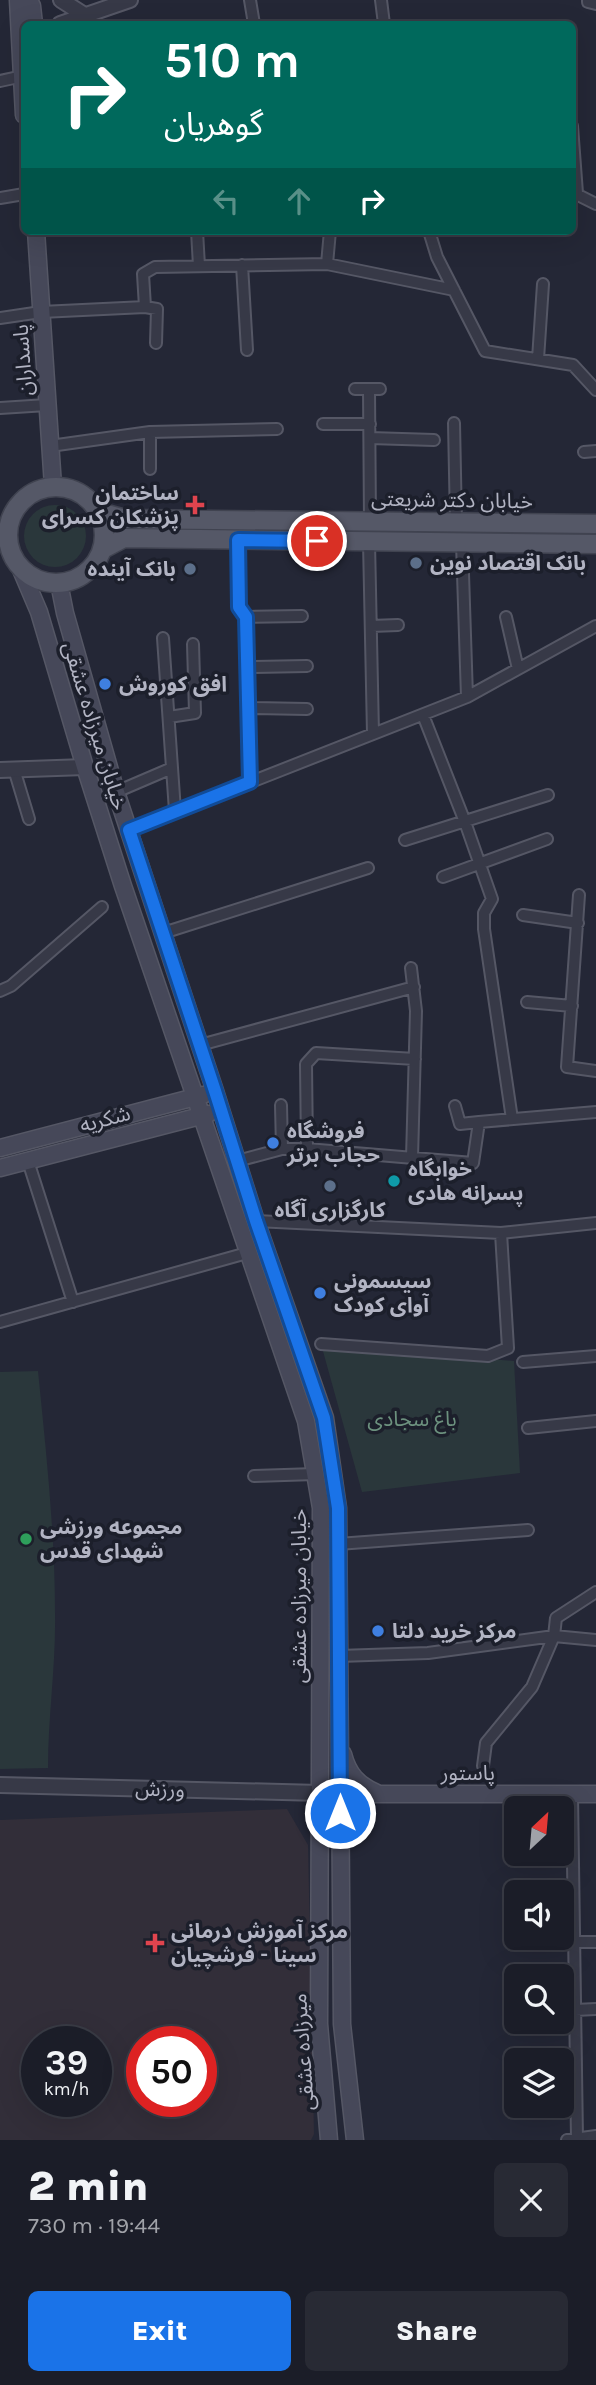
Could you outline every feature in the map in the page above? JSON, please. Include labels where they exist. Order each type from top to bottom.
[{"type":"main road","points":[[18,0],[21,46]]},
{"type":"main road","points":[[29,0],[34,21]]},
{"type":"main road","name":"پاسداران","points":[[36,235],[53,486]]},
{"type":"main road","points":[[53,486],[80,492],[91,501],[99,512],[104,536],[103,549],[96,562],[74,580],[59,583],[30,575],[10,555],[8,537],[8,511],[32,493],[53,486]]},
{"type":"main road","name":"خیابان دکتر شریعتی","points":[[99,512],[125,519],[596,524]]},
{"type":"main road","name":"خیابان دکتر شریعتی","points":[[103,549],[124,538],[596,544]]},
{"type":"main road","name":"خیابان میرزاده عشقی","points":[[10,555],[39,612],[85,767],[194,1098],[306,1421],[321,1508],[320,1793]]},
{"type":"main road","name":"خیابان میرزاده عشقی","points":[[59,583],[65,613],[116,792],[256,1221],[324,1418],[338,1508],[340,1794]]},
{"type":"main road","name":"شکریه","points":[[0,1148],[215,1091]]},
{"type":"main road","name":"شکریه","points":[[0,1168],[221,1109]]},
{"type":"main road","points":[[340,1739],[349,1771],[359,1784],[379,1794]]},
{"type":"main road","name":"پاستور","points":[[320,1793],[596,1794]]},
{"type":"main road","name":"میرزاده عشقی","points":[[320,1793],[319,2024],[330,2140]]},
{"type":"main road","name":"میرزاده عشقی","points":[[340,1794],[342,2024],[355,2140]]},
{"type":"main road","points":[[319,2024],[342,2024]]},
{"type":"street","points":[[61,0],[86,16]]},
{"type":"street","points":[[70,21],[130,0]]},
{"type":"street","points":[[250,0],[254,21]]},
{"type":"street","points":[[381,0],[384,21]]},
{"type":"street","points":[[588,0],[596,4]]},
{"type":"street","points":[[0,81],[21,76]]},
{"type":"street","points":[[0,198],[21,194]]},
{"type":"street","points":[[576,194],[596,204]]},
{"type":"street","points":[[197,235],[199,266]]},
{"type":"street","points":[[327,264],[330,235]]},
{"type":"street","points":[[430,235],[437,257],[485,351],[573,365],[596,390]]},
{"type":"street","points":[[145,307],[143,274],[155,267],[327,264],[454,290]]},
{"type":"street","points":[[242,265],[247,351]]},
{"type":"street","points":[[538,359],[542,284]]},
{"type":"street","points":[[0,318],[41,312],[145,307],[157,309],[156,343]]},
{"type":"street","points":[[355,389],[375,389],[370,424],[370,522]]},
{"type":"street","points":[[0,408],[47,405]]},
{"type":"street","points":[[323,424],[370,424]]},
{"type":"street","points":[[454,424],[456,523]]},
{"type":"street","points":[[50,446],[150,432],[277,429]]},
{"type":"street","points":[[150,432],[150,469]]},
{"type":"street","points":[[370,438],[434,440]]},
{"type":"street","points":[[584,452],[596,451]]},
{"type":"street","points":[[238,540],[239,607],[246,617],[250,782]]},
{"type":"street","points":[[369,542],[373,734]]},
{"type":"street","points":[[462,543],[467,697]]},
{"type":"street","points":[[246,617],[302,616]]},
{"type":"street","points":[[506,617],[518,669]]},
{"type":"street","points":[[371,626],[398,625]]},
{"type":"street","points":[[129,830],[467,697],[594,627],[596,640]]},
{"type":"street","points":[[163,638],[175,811]]},
{"type":"street","points":[[169,717],[195,713],[193,643]]},
{"type":"street","points":[[248,667],[307,666]]},
{"type":"street","points":[[248,708],[307,709]]},
{"type":"street","points":[[423,715],[492,899],[484,913],[484,929],[512,1119]]},
{"type":"street","points":[[29,819],[7,769],[85,767]]},
{"type":"street","points":[[116,792],[172,768]]},
{"type":"street","points":[[405,840],[548,795]]},
{"type":"street","points":[[443,877],[547,839]]},
{"type":"street","points":[[163,933],[368,868]]},
{"type":"street","points":[[579,895],[567,1067],[596,1071]]},
{"type":"street","points":[[0,991],[11,986],[102,907]]},
{"type":"street","points":[[523,915],[578,923]]},
{"type":"street","points":[[411,968],[416,1011],[412,1158]]},
{"type":"street","points":[[200,1045],[414,988]]},
{"type":"street","points":[[527,1002],[572,1006]]},
{"type":"street","points":[[307,1149],[306,1064],[316,1054],[415,1059]]},
{"type":"street","points":[[281,1105],[282,1149]]},
{"type":"street","points":[[456,1106],[460,1124],[596,1112]]},
{"type":"street","points":[[237,1161],[282,1149],[307,1149],[473,1163],[479,1122]]},
{"type":"street","points":[[28,1161],[73,1302]]},
{"type":"street","points":[[256,1221],[501,1233],[596,1223]]},
{"type":"street","points":[[321,1344],[488,1356],[508,1348],[501,1233]]},
{"type":"street","points":[[0,1322],[247,1253]]},
{"type":"street","points":[[523,1362],[596,1356]]},
{"type":"street","points":[[528,1428],[596,1421]]},
{"type":"street","points":[[254,1476],[315,1474]]},
{"type":"street","points":[[338,1544],[528,1530]]},
{"type":"street","points":[[482,1766],[486,1743],[532,1686],[554,1636],[556,1618],[596,1592]]},
{"type":"street","points":[[339,1656],[428,1653],[554,1636],[596,1640]]},
{"type":"street","name":"ورزش","points":[[0,1785],[320,1793]]},
{"type":"street","points":[[572,1794],[573,1880]]},
{"type":"street","points":[[596,1942],[574,1942],[572,2139],[596,2136]]},
{"type":"street","points":[[575,2010],[596,2009]]},
{"type":"shaded area","name":"مرکز آموزش درمانی سینا - فرشچیان","points":[[287,1809],[308,1845],[314,2134],[311,2140],[0,2140],[0,1820]]},
{"type":"green space","points":[[49,505],[61,505],[77,514],[84,524],[84,548],[77,558],[61,567],[49,567],[38,562],[29,553],[24,542],[24,530],[29,519],[38,510]]},
{"type":"green space","name":"باغ سجادی","points":[[321,1344],[514,1361],[520,1473],[362,1492]]},
{"type":"green space","name":"مجموعه ورزشی شهدای قدس","points":[[38,1371],[50,1492],[55,1583],[48,1768],[0,1769],[0,1372]]},
{"type":"place","name":"ساختمان پزشکان کسرای","points":[[195,505]]},
{"type":"place","name":"بانک اقتصاد نوین","points":[[416,563]]},
{"type":"place","name":"بانک آینده","points":[[190,569]]},
{"type":"place","name":"افق کوروش","points":[[105,684]]},
{"type":"place","name":"فروشگاه حجاب برتر","points":[[273,1143]]},
{"type":"place","name":"خوابگاه پسرانه هادی","points":[[394,1181]]},
{"type":"place","name":"کارگزاری آگاه","points":[[330,1186]]},
{"type":"place","name":"سیسمونی آوای کودک","points":[[320,1293]]},
{"type":"place","name":"مجموعه ورزشی شهدای قدس","points":[[26,1539]]},
{"type":"place","name":"مرکز خرید دلتا","points":[[378,1631]]},
{"type":"place","name":"مرکز آموزش درمانی سینا - فرشچیان","points":[[155,1943]]},
{"type":"route","points":[[317,541],[238,540],[239,607],[246,617],[250,782],[129,830],[256,1221],[324,1418],[338,1508],[340,1813]]}]
